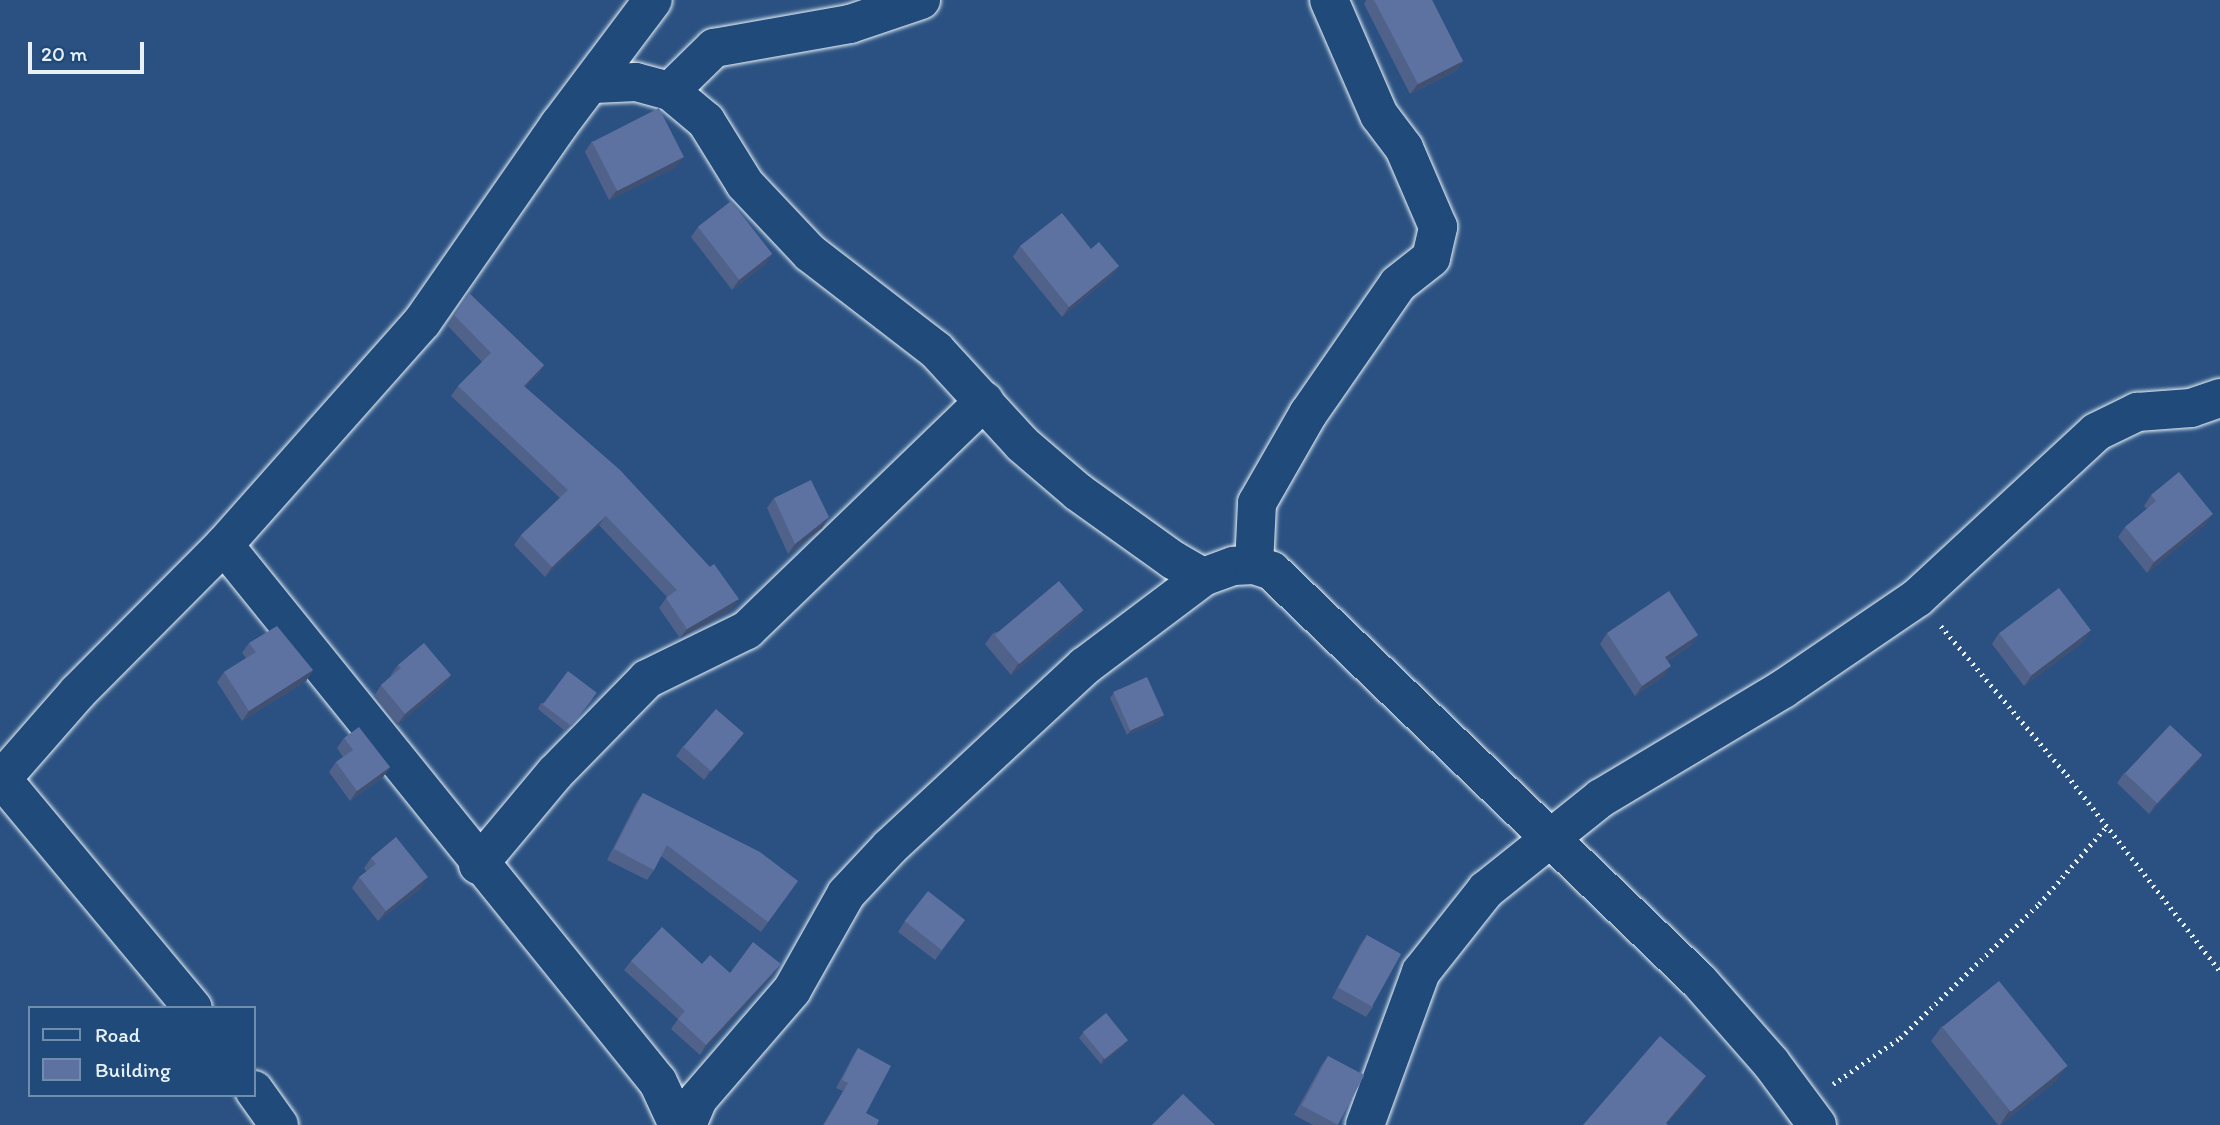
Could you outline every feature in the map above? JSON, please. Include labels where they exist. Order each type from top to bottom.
[{"type":"street","points":[[191,1006],[1,780],[78,692],[224,545],[422,323],[559,125],[594,84],[653,0]]},
{"type":"street","points":[[670,91],[714,48],[849,24],[921,0]]},
{"type":"street","points":[[1254,565],[1257,503],[1308,414],[1398,284],[1432,258],[1438,228],[1404,148],[1380,115],[1329,0]]},
{"type":"street","points":[[594,84],[636,82],[670,91],[706,121],[745,184],[810,254],[936,350],[1022,444],[1077,492],[1173,560],[1203,577]]},
{"type":"street","points":[[1365,1125],[1421,972],[1486,890],[1553,841],[1601,798],[1783,689],[1917,598],[2096,432],[2137,412],[2191,408],[2220,398]]},
{"type":"street","points":[[478,865],[555,773],[647,679],[747,630],[984,401]]},
{"type":"street","points":[[224,545],[478,865],[658,1082],[678,1125]]},
{"type":"street","points":[[687,1125],[698,1099],[792,990],[846,894],[890,847],[1085,666],[1203,577],[1254,565],[1272,571],[1699,981],[1810,1115]]},
{"type":"street","points":[[256,1093],[279,1125]]},
{"type":"path","points":[[1917,598],[2106,827],[2220,971]]},
{"type":"path","points":[[1810,1115],[1900,1038],[2039,904],[2106,827]]},
{"type":"building","points":[[1374,0],[1432,0],[1463,61],[1418,84]]},
{"type":"building","points":[[659,108],[684,157],[617,191],[592,142]]},
{"type":"building","points":[[731,201],[772,254],[739,280],[698,227]]},
{"type":"building","points":[[1062,213],[1091,249],[1099,242],[1119,266],[1069,307],[1020,246]]},
{"type":"building","points":[[469,293],[544,365],[524,386],[620,470],[710,567],[714,564],[739,599],[687,629],[666,598],[677,590],[606,516],[552,567],[521,535],[568,490],[458,386],[491,353],[454,315]]},
{"type":"building","points":[[2179,472],[2213,514],[2154,562],[2125,527],[2156,501],[2151,495]]},
{"type":"building","points":[[811,480],[829,517],[795,544],[774,498]]},
{"type":"building","points":[[1059,581],[1083,610],[1019,664],[995,635]]},
{"type":"building","points":[[2059,588],[2091,630],[2031,675],[1999,633]]},
{"type":"building","points":[[1669,591],[1698,635],[1665,657],[1671,666],[1642,686],[1607,633]]},
{"type":"building","points":[[277,626],[313,670],[249,711],[224,672],[256,652],[249,643]]},
{"type":"building","points":[[424,643],[451,675],[405,714],[381,685],[401,668],[398,665]]},
{"type":"building","points":[[568,671],[597,693],[571,726],[543,705]]},
{"type":"building","points":[[1147,677],[1164,715],[1130,730],[1113,692]]},
{"type":"building","points":[[716,709],[744,733],[711,771],[683,747]]},
{"type":"building","points":[[2170,725],[2202,755],[2157,803],[2125,773]]},
{"type":"building","points":[[359,727],[390,767],[357,791],[336,762],[353,750],[344,738]]},
{"type":"building","points":[[643,793],[760,852],[798,881],[768,922],[667,845],[654,870],[614,849]]},
{"type":"building","points":[[396,837],[428,877],[386,911],[359,877],[376,864],[371,858]]},
{"type":"building","points":[[928,891],[965,920],[942,950],[905,921]]},
{"type":"building","points":[[662,927],[702,964],[710,955],[730,973],[753,942],[781,964],[706,1045],[678,1019],[685,1011],[631,961]]},
{"type":"building","points":[[1367,935],[1401,954],[1372,1006],[1338,987]]},
{"type":"building","points":[[1999,981],[2068,1066],[2011,1112],[1942,1027]]},
{"type":"building","points":[[1106,1013],[1128,1040],[1105,1059],[1083,1032]]},
{"type":"building","points":[[1660,1036],[1706,1076],[1666,1123],[1668,1125],[1583,1125]]},
{"type":"building","points":[[858,1048],[891,1066],[866,1113],[879,1120],[877,1125],[824,1125],[848,1083],[842,1080]]},
{"type":"building","points":[[1328,1056],[1364,1075],[1338,1125],[1302,1105]]},
{"type":"building","points":[[1183,1094],[1215,1125],[1152,1125]]}]
